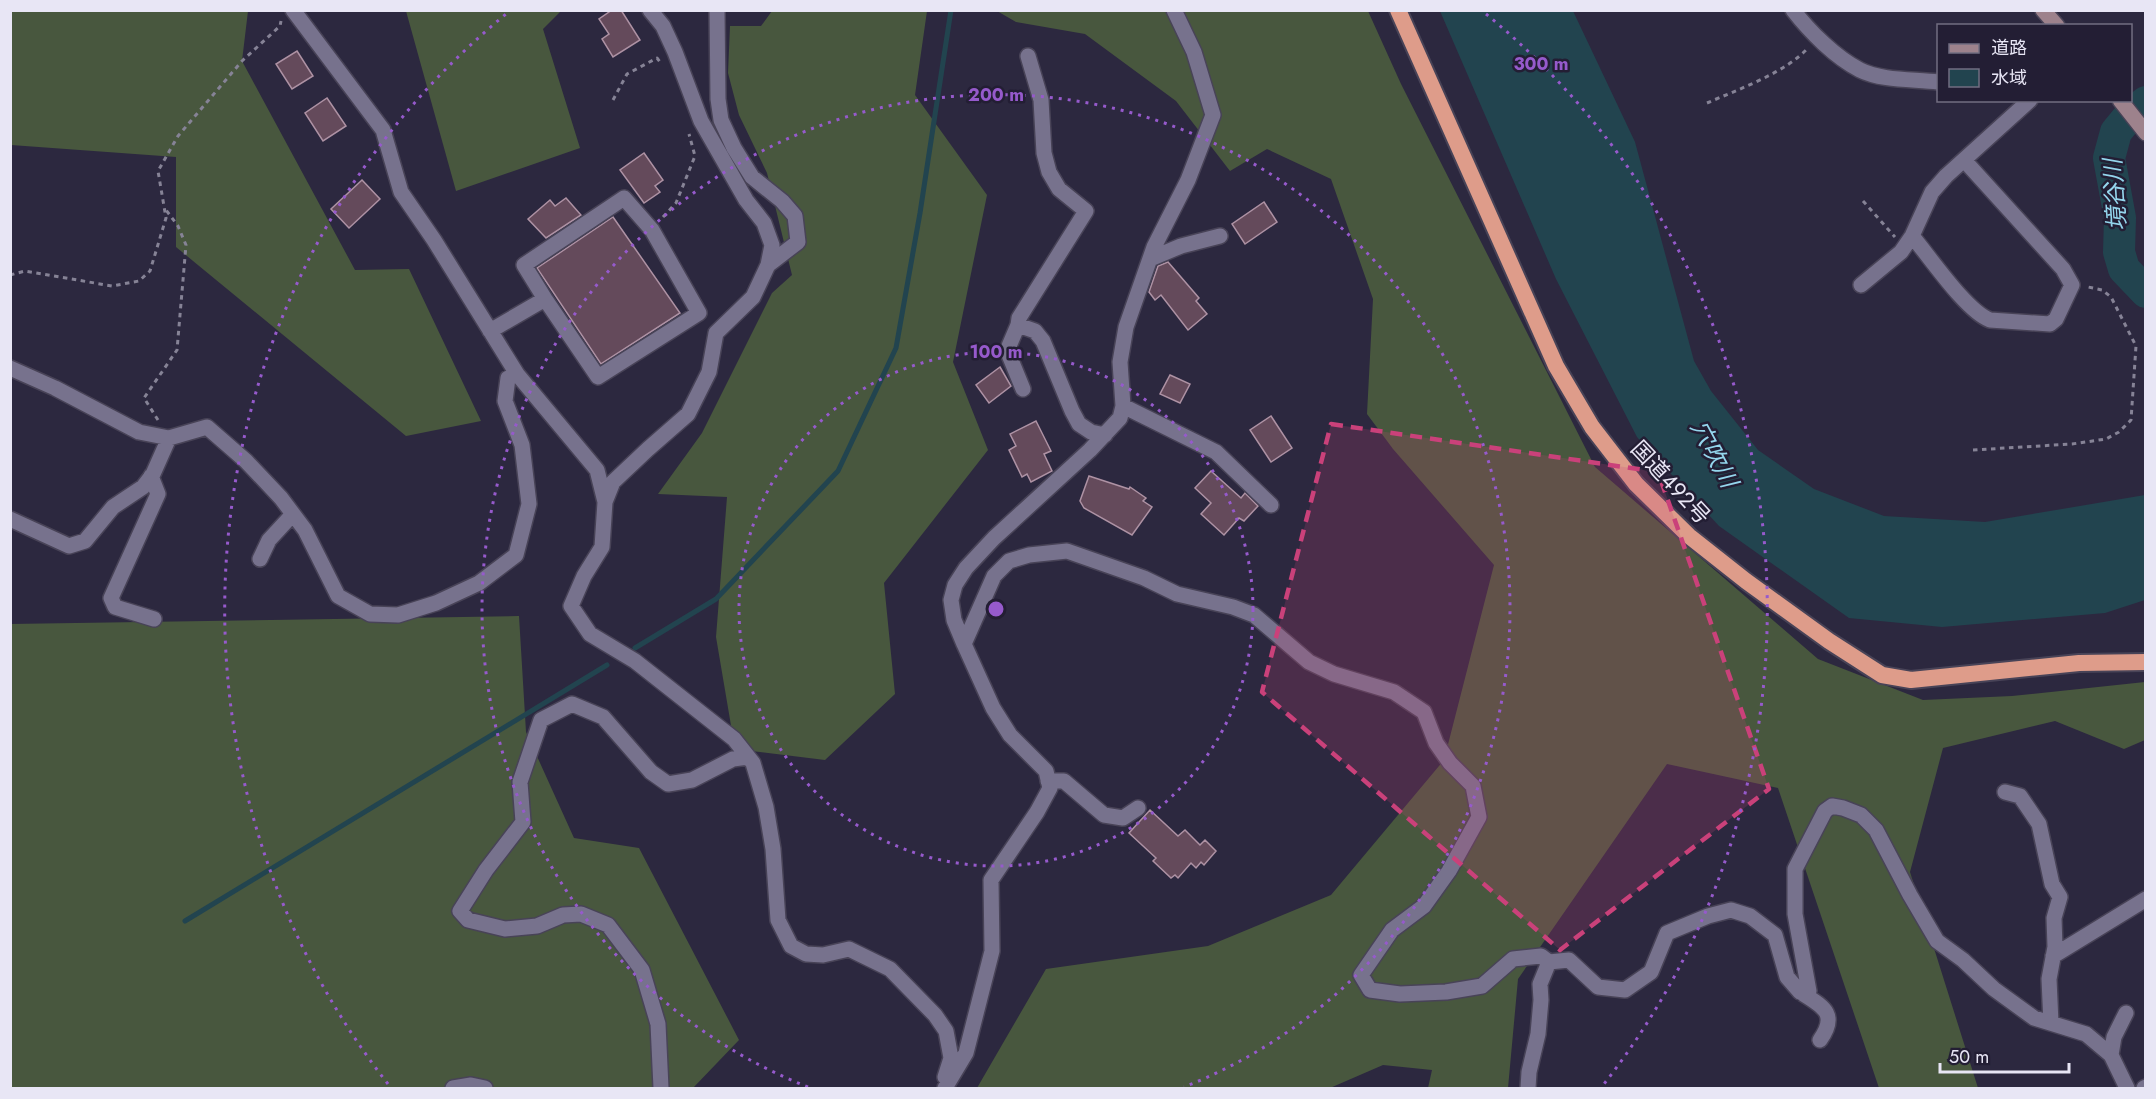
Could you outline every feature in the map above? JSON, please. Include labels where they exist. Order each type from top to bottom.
[{"type":"highway","name":"国道492号","points":[[1398,10],[1556,366],[1593,427],[1636,484],[1689,536],[1829,641],[1882,675],[1911,680],[2079,663],[2145,662]]},
{"type":"main road","points":[[2043,10],[2054,24]]},
{"type":"main road","points":[[2121,102],[2142,127]]},
{"type":"street","points":[[605,502],[614,482],[648,448],[688,414],[709,372],[716,333],[753,297],[768,265],[772,245],[764,224],[746,200],[701,122],[675,52],[663,26],[650,10]]},
{"type":"street","points":[[717,10],[718,99],[721,120],[734,148],[752,177],[782,201],[795,216],[798,242],[768,265]]},
{"type":"street","points":[[944,1089],[966,1053],[992,951],[991,880],[1037,812],[1050,788],[1046,771],[1010,735],[993,708],[954,620],[951,600],[955,585],[961,576],[994,538],[1054,484],[1120,418],[1123,406],[1120,362],[1126,327],[1150,259],[1188,180],[1213,115],[1194,52],[1174,10]]},
{"type":"street","points":[[1793,10],[1815,36],[1860,70],[1882,76],[1937,82]]},
{"type":"street","points":[[287,14],[383,130],[401,192],[434,240],[517,374],[597,470],[605,502],[602,547],[584,576],[571,606],[590,634],[635,661],[734,739],[753,763],[766,807],[778,920],[791,946],[806,954],[824,955],[849,949],[890,969],[936,1014],[946,1031],[951,1058],[944,1089]]},
{"type":"street","points":[[1023,390],[1010,356],[1009,346],[1019,318],[1086,211],[1059,189],[1049,172],[1044,153],[1041,100],[1028,57]]},
{"type":"street","points":[[1860,285],[1908,241],[1932,192],[2028,102]]},
{"type":"street","points":[[1908,241],[1981,317],[1990,320],[2050,324],[2056,319],[2072,285],[2063,269],[1964,160]]},
{"type":"street","points":[[624,198],[652,230],[699,313],[598,377],[545,299],[524,265],[624,198]]},
{"type":"street","points":[[1150,259],[1181,246],[1220,236]]},
{"type":"street","points":[[490,331],[545,299]]},
{"type":"street","points":[[1018,325],[1035,331],[1043,341],[1072,411],[1080,424],[1091,432],[1105,435]]},
{"type":"street","points":[[10,368],[55,388],[139,432],[169,438],[207,427],[246,461],[281,498],[305,530],[338,596],[370,614],[398,615],[435,603],[479,583],[516,555],[529,504],[522,445],[505,401],[508,378],[517,374]]},
{"type":"street","points":[[1123,406],[1216,452],[1271,505]]},
{"type":"street","points":[[10,519],[69,546],[85,541],[113,507],[143,487],[151,476],[169,438]]},
{"type":"street","points":[[151,476],[158,494],[111,598],[115,607],[154,619]]},
{"type":"street","points":[[260,559],[269,540],[293,514]]},
{"type":"street","points":[[964,644],[994,576],[1009,561],[1039,554],[1067,551],[1133,573],[1177,594],[1233,607],[1254,615],[1309,662],[1334,674],[1394,692],[1424,712],[1436,743],[1450,763],[1473,786],[1479,817],[1474,829],[1449,871],[1424,906],[1392,930],[1374,953],[1361,975],[1370,990],[1400,994],[1446,992],[1482,986],[1513,959],[1541,956],[1549,962],[1569,960],[1598,987],[1625,990],[1651,972],[1667,933],[1707,916],[1731,910],[1750,915],[1775,935],[1787,977],[1800,992],[1822,1006],[1828,1014],[1828,1029],[1820,1040]]},
{"type":"street","points":[[661,1085],[658,1024],[642,970],[608,925],[581,914],[563,915],[537,926],[505,928],[468,920],[460,911],[486,870],[523,822],[520,782],[541,720],[572,704],[603,717],[651,772],[668,784],[692,780],[733,759],[748,757]]},
{"type":"street","points":[[1048,781],[1064,780],[1104,815],[1123,818],[1138,808]]},
{"type":"street","points":[[2005,792],[2020,796],[2039,824],[2052,884],[2060,897],[2054,918],[2053,956],[2049,979],[2051,1023]]},
{"type":"street","points":[[1800,992],[1809,991],[1795,914],[1794,869],[1825,811],[1832,806],[1843,808],[1861,815],[1876,830],[1937,941],[2034,1017],[2086,1034],[2111,1055],[2127,1089]]},
{"type":"street","points":[[2053,956],[2145,899]]},
{"type":"street","points":[[1528,1089],[1529,1072],[1538,1034],[1540,984],[1549,962]]},
{"type":"street","points":[[2111,1055],[2114,1037],[2126,1013]]},
{"type":"street","points":[[453,1089],[471,1085],[485,1089]]},
{"type":"path","points":[[10,275],[25,271],[111,286],[138,281],[150,271],[166,218],[158,171],[178,136],[242,61],[280,26],[287,14]]},
{"type":"path","points":[[1707,103],[1761,80],[1800,55],[1815,36]]},
{"type":"path","points":[[613,100],[627,74],[657,58],[663,66]]},
{"type":"path","points":[[652,230],[676,203],[695,156],[687,128]]},
{"type":"path","points":[[1863,201],[1908,241]]},
{"type":"path","points":[[165,208],[178,226],[186,245],[177,350],[144,398],[169,438]]},
{"type":"path","points":[[1973,450],[2072,444],[2106,439],[2119,432],[2131,420],[2136,346],[2111,297],[2093,287],[2072,285]]},
{"type":"highlighted area","points":[[1331,424],[1658,472],[1769,789],[1560,950],[1262,692]]},
{"type":"green space","points":[[10,11],[248,11],[242,61],[355,270],[409,269],[481,421],[406,436],[176,247],[176,157],[11,145]]},
{"type":"green space","points":[[406,11],[561,11],[543,29],[580,148],[456,191]]},
{"type":"green space","points":[[772,11],[927,11],[915,95],[987,195],[953,362],[988,450],[884,583],[895,694],[825,760],[735,749],[716,637],[727,497],[658,494],[702,433],[772,293],[792,275],[767,173],[739,115],[728,73],[730,26],[761,26]]},
{"type":"green space","points":[[997,11],[1368,11],[1401,84],[1595,467],[1818,659],[1923,700],[2012,696],[2145,682],[2145,740],[2124,749],[2055,721],[1943,748],[1910,872],[1978,1088],[1879,1088],[1778,788],[1667,764],[1518,979],[1508,1088],[1428,1088],[1432,1070],[1383,1065],[1330,1088],[977,1088],[1046,969],[1208,946],[1331,895],[1444,760],[1494,565],[1393,449],[1367,414],[1373,299],[1331,179],[1267,149],[1230,171],[1176,101],[1085,34],[1016,22]]},
{"type":"green space","points":[[519,616],[526,732],[574,838],[639,848],[739,1040],[693,1088],[11,1088],[10,624]]},
{"type":"water","name":"穴吹川","points":[[1440,11],[1573,11],[1635,142],[1694,361],[1711,391],[1758,450],[1814,489],[1884,516],[1985,522],[2145,495],[2145,600],[2105,613],[1942,627],[1849,618],[1719,526],[1637,437],[1556,279]]},
{"type":"building","points":[[612,10],[621,10],[640,40],[613,57],[602,39],[609,34],[599,19]]},
{"type":"building","points":[[297,51],[313,76],[292,89],[276,64]]},
{"type":"building","points":[[327,98],[346,126],[323,141],[305,113]]},
{"type":"building","points":[[644,153],[663,180],[655,186],[660,192],[644,203],[620,170]]},
{"type":"building","points":[[362,180],[380,199],[349,228],[331,209]]},
{"type":"building","points":[[566,198],[581,215],[546,238],[528,219],[550,200],[555,206]]},
{"type":"building","points":[[1264,202],[1277,222],[1245,244],[1232,224]]},
{"type":"building","points":[[613,217],[680,313],[601,364],[537,268]]},
{"type":"building","points":[[1168,262],[1199,298],[1196,301],[1207,314],[1188,330],[1161,295],[1155,300],[1149,292],[1158,266]]},
{"type":"building","points":[[1000,367],[1011,386],[989,403],[976,385]]},
{"type":"building","points":[[1170,375],[1190,384],[1180,403],[1160,394]]},
{"type":"building","points":[[1271,416],[1292,448],[1271,462],[1250,430]]},
{"type":"building","points":[[1036,421],[1051,451],[1044,454],[1052,471],[1031,482],[1027,474],[1022,477],[1009,450],[1016,446],[1010,434]]},
{"type":"building","points":[[1211,471],[1241,498],[1245,493],[1258,506],[1244,521],[1239,518],[1224,535],[1201,514],[1211,503],[1195,488]]},
{"type":"building","points":[[1089,476],[1129,489],[1130,487],[1146,498],[1143,501],[1152,507],[1132,535],[1084,508],[1080,501]]},
{"type":"building","points":[[1150,810],[1178,836],[1185,830],[1200,845],[1205,840],[1216,851],[1204,865],[1201,862],[1196,868],[1191,863],[1178,878],[1175,875],[1171,878],[1153,861],[1156,858],[1129,833]]},
{"type":"waterway","points":[[635,648],[716,599],[838,471],[896,348],[920,213],[951,10]]},
{"type":"waterway","name":"境谷川","points":[[2146,102],[2130,115],[2116,132],[2109,158],[2120,218],[2119,252],[2124,269],[2146,292]]},
{"type":"waterway","points":[[185,921],[607,665]]}]
